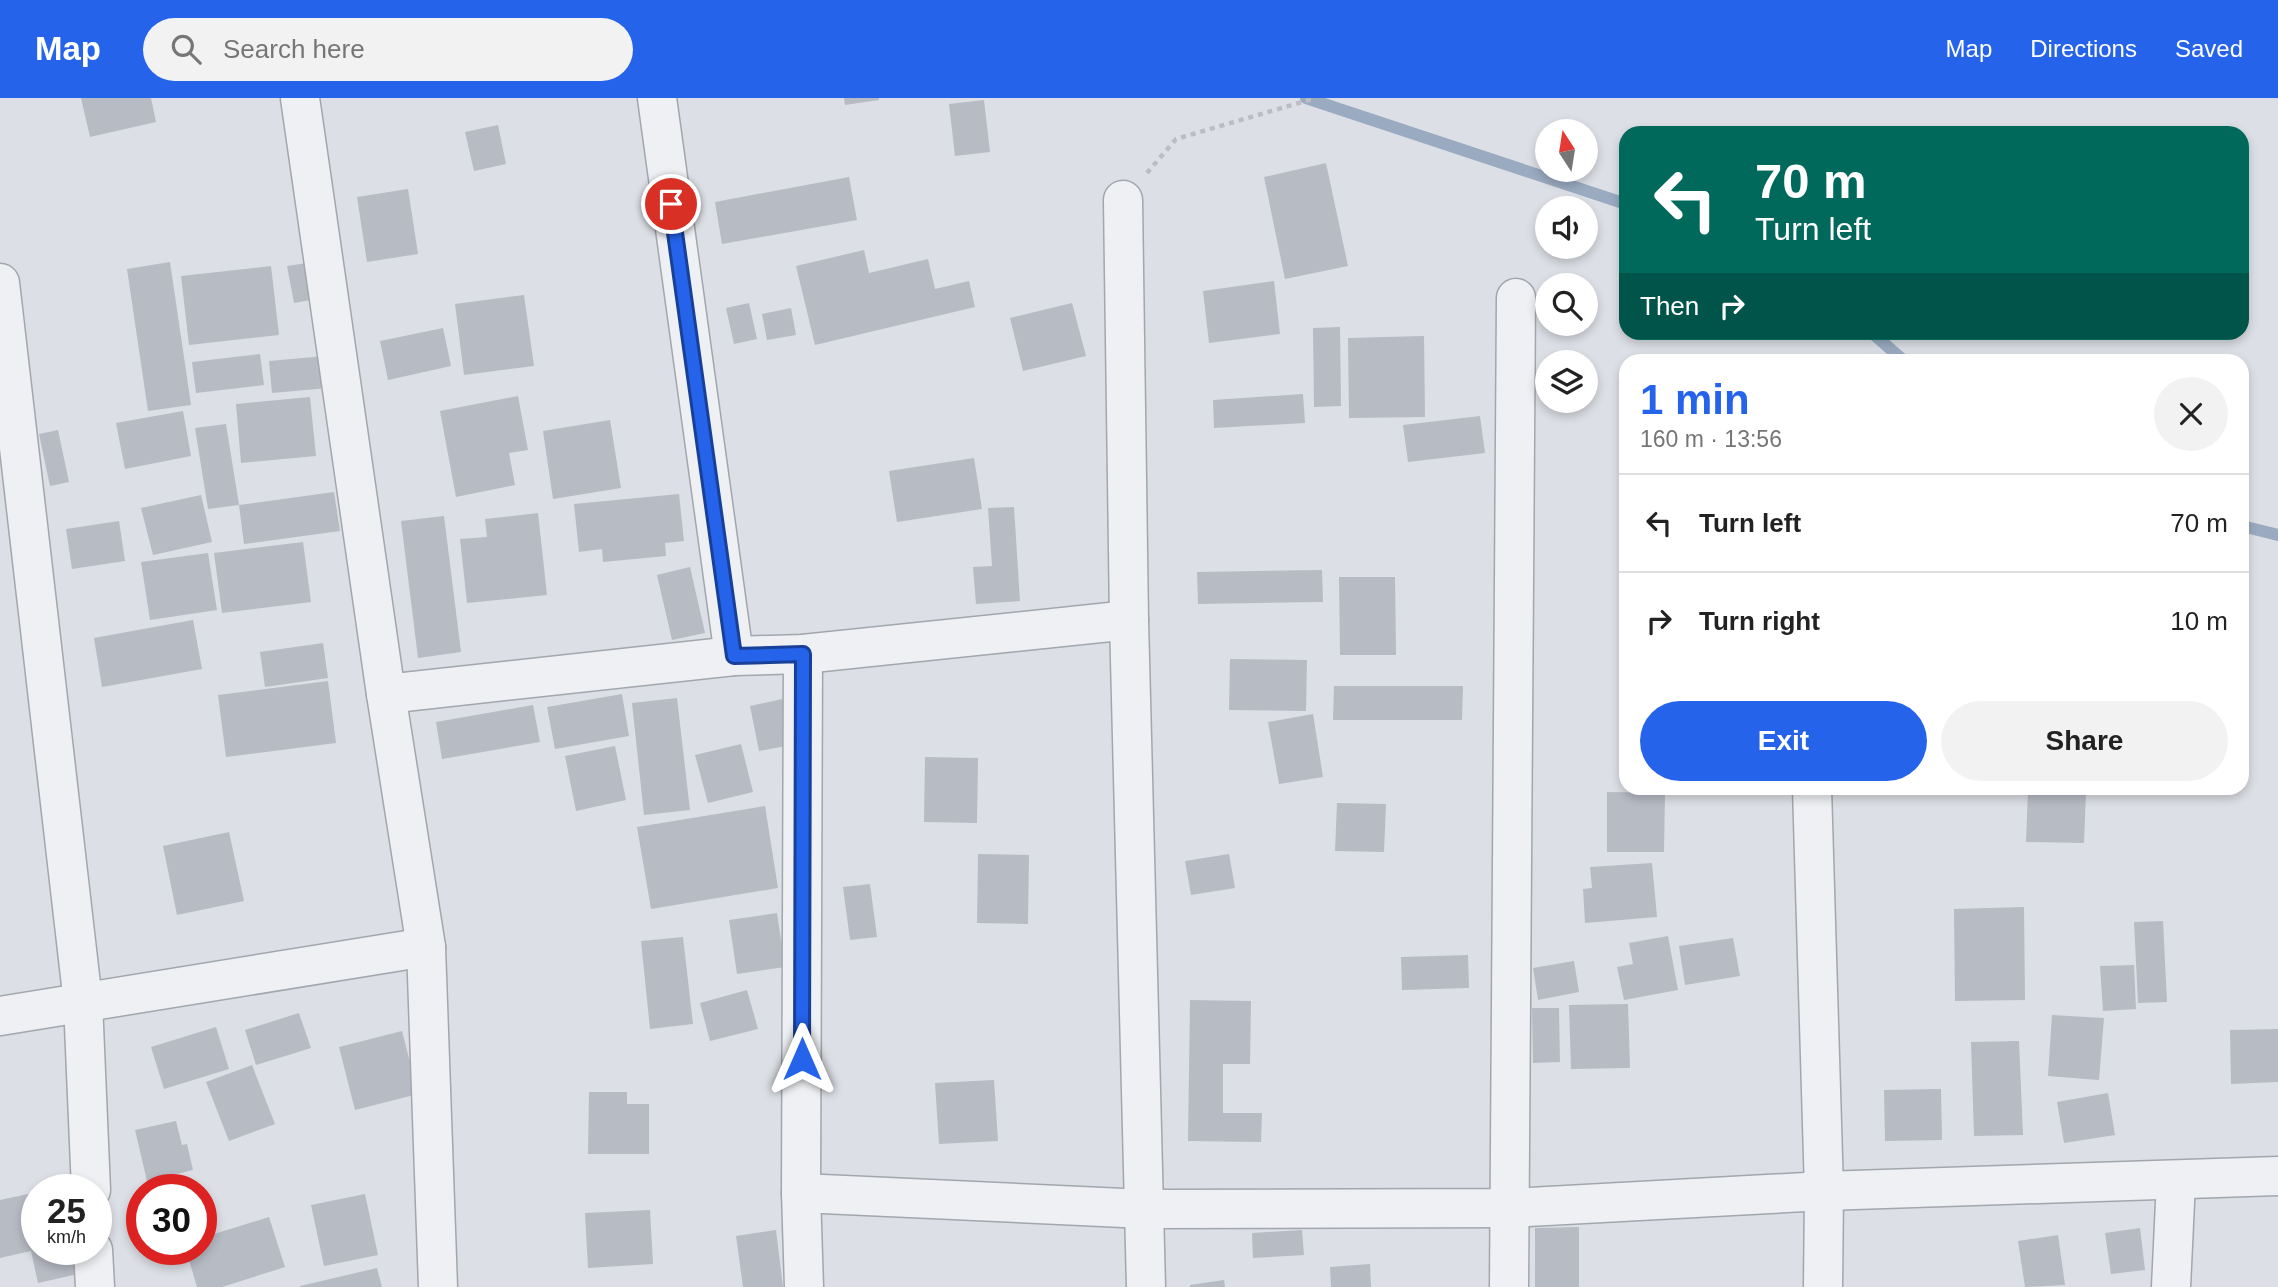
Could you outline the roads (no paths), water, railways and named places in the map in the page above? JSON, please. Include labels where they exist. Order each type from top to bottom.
[{"type":"street","points":[[300,98],[386,694],[426,947],[438,1287]]},
{"type":"street","points":[[656,98],[734,656]]},
{"type":"street","points":[[1123,200],[1129,620],[1146,1287]]},
{"type":"street","points":[[0,283],[83,1002],[90,1174]]},
{"type":"street","points":[[1509,1287],[1516,298]]},
{"type":"street","points":[[386,694],[734,656],[803,654],[1129,620]]},
{"type":"street","points":[[803,654],[804,1287]]},
{"type":"street","points":[[1812,795],[1824,1191],[1823,1287]]},
{"type":"street","points":[[0,1016],[426,947]]},
{"type":"street","points":[[802,1193],[1145,1209],[1508,1208],[1824,1191],[2278,1176]]},
{"type":"street","points":[[2171,1287],[2176,1181]]},
{"type":"street","points":[[94,1265],[95,1287]]},
{"type":"waterway","points":[[1306,98],[1619,202]]},
{"type":"waterway","points":[[1880,340],[1896,354]]},
{"type":"waterway","points":[[2249,528],[2278,535]]}]
